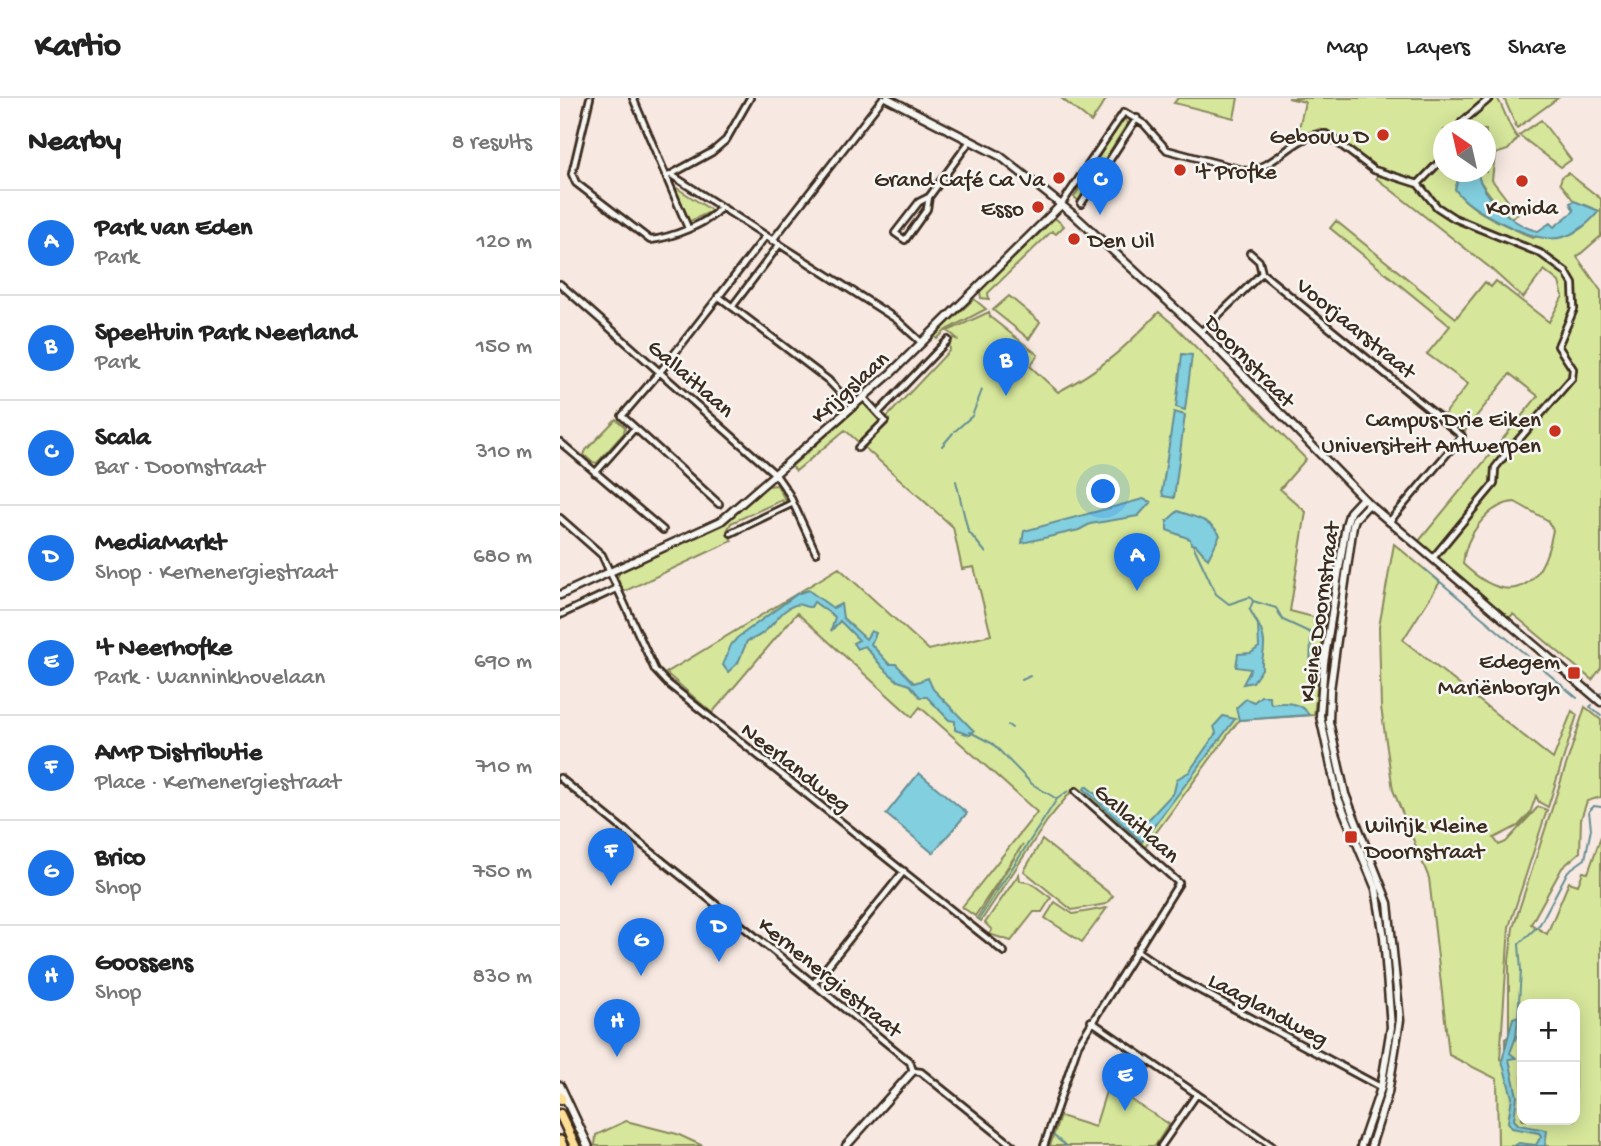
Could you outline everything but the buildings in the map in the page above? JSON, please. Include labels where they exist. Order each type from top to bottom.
[{"type":"highway","points":[[560,1114],[575,1146]]},
{"type":"highway","points":[[560,1141],[562,1146]]},
{"type":"main road","points":[[560,1086],[585,1146]]},
{"type":"main road","points":[[560,1097],[585,1146]]},
{"type":"street","points":[[590,98],[572,174],[576,183],[650,240],[688,228],[716,214],[720,208]]},
{"type":"street","points":[[633,98],[688,228]]},
{"type":"street","points":[[673,176],[684,165],[712,152],[726,140],[750,98]]},
{"type":"street","points":[[772,241],[885,98]]},
{"type":"street","name":"Doornstraat","points":[[885,98],[970,140],[1016,167],[1200,332],[1389,523],[1600,701]]},
{"type":"street","points":[[1466,119],[1490,98]]},
{"type":"street","name":"Krijgslaan","points":[[560,595],[721,521],[864,398],[1061,205],[1120,115],[1128,113],[1137,118]]},
{"type":"street","points":[[1081,204],[1137,118],[1167,150],[1246,171],[1256,170],[1306,137],[1326,134],[1379,173],[1418,184],[1437,206],[1454,218],[1540,253],[1566,272],[1574,294],[1570,321],[1559,337],[1558,346],[1573,369],[1568,386],[1502,459],[1495,468],[1494,484],[1431,560]]},
{"type":"street","points":[[929,197],[928,209],[905,240],[895,233],[919,202],[929,197],[970,140]]},
{"type":"street","points":[[1418,184],[1433,168]]},
{"type":"street","points":[[666,173],[896,319],[922,343]]},
{"type":"street","points":[[719,504],[623,419],[624,413],[660,372],[765,237]]},
{"type":"street","points":[[732,307],[779,245]]},
{"type":"street","name":"Voorjaarstraat","points":[[1250,253],[1259,261],[1262,273],[1462,436],[1389,523]]},
{"type":"street","points":[[1200,332],[1262,273]]},
{"type":"street","name":"Gallaitlaan","points":[[560,284],[776,475],[793,503],[816,553]]},
{"type":"street","points":[[718,296],[828,380],[845,398]]},
{"type":"street","points":[[878,413],[948,340]]},
{"type":"street","points":[[858,448],[885,421],[864,398]]},
{"type":"street","points":[[595,473],[634,429]]},
{"type":"street","points":[[560,442],[663,530]]},
{"type":"street","name":"Kleine Doornstraat","points":[[1361,1146],[1381,1088],[1391,1027],[1381,911],[1368,867],[1338,798],[1320,716],[1324,663],[1346,525],[1350,512],[1363,498]]},
{"type":"street","points":[[731,533],[793,503]]},
{"type":"street","name":"Kleine Doornstraat","points":[[1369,504],[1353,525],[1328,711],[1340,779],[1388,903],[1400,1020],[1388,1093],[1371,1146]]},
{"type":"street","name":"Neerlandweg","points":[[560,518],[596,546],[655,670],[666,682],[1004,952]]},
{"type":"street","points":[[560,615],[618,588]]},
{"type":"street","name":"Kernenergiestraat","points":[[560,778],[910,1062],[913,1071],[921,1072],[1013,1146]]},
{"type":"street","name":"Gallaitlaan","points":[[1076,791],[1179,883],[1136,950]]},
{"type":"street","points":[[813,984],[904,871]]},
{"type":"street","points":[[1044,1146],[1078,1045],[1136,950]]},
{"type":"street","name":"Laaglandweg","points":[[1136,950],[1175,977],[1388,1093]]},
{"type":"street","points":[[1091,1021],[1272,1146]]},
{"type":"street","points":[[1386,1062],[1394,1064]]},
{"type":"street","points":[[846,1146],[913,1071]]},
{"type":"street","points":[[1161,1146],[1197,1094]]},
{"type":"green space","points":[[1061,98],[1107,98],[1091,122]]},
{"type":"green space","points":[[1178,98],[1238,98],[1234,118],[1174,103]]},
{"type":"green space","points":[[1288,98],[1497,98],[1518,138],[1508,150],[1496,154],[1496,119],[1433,119],[1433,182],[1457,182],[1455,189],[1470,205],[1490,218],[1533,238],[1599,211],[1574,201],[1560,183],[1562,177],[1568,173],[1601,199],[1601,236],[1577,257],[1601,291],[1601,668],[1592,680],[1513,614],[1509,618],[1419,541],[1538,396],[1510,374],[1464,432],[1444,415],[1468,384],[1427,354],[1450,326],[1330,228],[1336,221],[1456,318],[1485,282],[1491,287],[1496,281],[1549,322],[1563,296],[1559,282],[1544,270],[1523,298],[1489,267],[1376,178],[1379,172],[1376,167],[1336,136],[1319,129],[1297,137],[1305,102]],"holes":[[[1515,502],[1547,520],[1553,530],[1541,567],[1532,579],[1522,586],[1509,589],[1495,586],[1463,564],[1468,543],[1479,524],[1487,515],[1505,504]]]},
{"type":"green space","points":[[1504,98],[1558,98],[1517,128]]},
{"type":"green space","points":[[1126,119],[1127,124],[1079,201],[1074,197],[1122,120]]},
{"type":"green space","points":[[1541,120],[1571,160],[1561,167],[1519,135]]},
{"type":"green space","points":[[1480,182],[1494,182],[1518,214],[1511,219]]},
{"type":"green space","points":[[672,185],[711,210],[710,212],[688,222]]},
{"type":"green space","points":[[1055,218],[1064,226],[1056,234],[1052,231],[988,293],[989,299],[981,298],[980,291]]},
{"type":"green space","points":[[1009,296],[1040,322],[1029,339],[993,310]]},
{"type":"green space","points":[[974,299],[986,309],[946,330],[937,339],[934,336]]},
{"type":"green space","points":[[989,312],[990,317],[1038,355],[1030,366],[1058,392],[1112,357],[1159,312],[1172,323],[1306,459],[1280,489],[1306,512],[1290,611],[1325,620],[1314,715],[1239,720],[1143,850],[1074,788],[1047,821],[981,921],[977,918],[1023,844],[975,916],[962,907],[1037,812],[920,707],[912,717],[797,613],[712,713],[666,673],[839,568],[929,650],[991,635],[974,567],[962,569],[953,527],[845,430],[796,471],[792,466],[862,404],[867,404],[881,421],[886,418],[950,350],[949,341],[953,338],[959,340],[948,331]]},
{"type":"green space","points":[[616,419],[625,427],[624,433],[597,463],[592,462],[584,455],[586,450]]},
{"type":"green space","points":[[777,485],[787,503],[784,504],[782,500],[731,523],[727,531],[732,541],[623,592],[617,578],[621,570],[723,524],[767,486]]},
{"type":"green space","points":[[1394,544],[1440,582],[1403,640],[1553,759],[1572,711],[1577,715],[1548,807],[1539,802],[1536,796],[1530,813],[1518,826],[1494,838],[1499,845],[1506,842],[1538,807],[1547,810],[1509,927],[1500,1059],[1505,1061],[1505,1039],[1509,1036],[1509,961],[1513,928],[1585,707],[1601,720],[1601,797],[1587,801],[1581,819],[1580,852],[1562,868],[1531,924],[1547,934],[1569,882],[1578,885],[1583,872],[1588,873],[1601,836],[1601,1146],[1498,1146],[1497,1079],[1449,1055],[1429,878],[1393,790],[1381,707],[1379,627]]},
{"type":"green space","points":[[1042,840],[1113,896],[1106,904],[1072,910],[1024,871]]},
{"type":"green space","points":[[1019,874],[1020,881],[1031,883],[1051,898],[1042,912],[1034,912],[1011,941],[989,934],[992,930],[985,923]]},
{"type":"green space","points":[[1055,902],[1073,914],[1107,908],[1082,942],[1045,918]]},
{"type":"green space","points":[[1108,1085],[1169,1124],[1155,1146],[1050,1146],[1060,1116],[1095,1127]]},
{"type":"green space","points":[[626,1121],[677,1134],[703,1146],[595,1146],[596,1135]]},
{"type":"water","points":[[1457,182],[1480,182],[1500,209],[1518,223],[1538,231],[1550,223],[1554,227],[1574,211],[1570,203],[1574,201],[1599,211],[1575,232],[1563,237],[1539,237],[1526,234],[1480,211],[1455,189]]},
{"type":"water","points":[[1182,354],[1192,355],[1185,410],[1176,407]]},
{"type":"water","points":[[1174,412],[1185,415],[1174,498],[1163,496],[1162,491]]},
{"type":"water","points":[[1143,499],[1151,502],[1138,516],[1090,524],[1079,530],[1022,543],[1024,531]]},
{"type":"water","points":[[1178,511],[1206,522],[1220,535],[1208,559],[1196,545],[1191,544],[1190,539],[1167,530],[1167,521]]},
{"type":"water","points":[[808,590],[833,608],[841,604],[843,618],[866,639],[871,631],[876,633],[871,644],[889,664],[896,664],[914,683],[928,678],[933,689],[974,731],[970,735],[955,730],[955,721],[949,720],[927,697],[920,697],[910,685],[898,681],[865,646],[857,649],[853,643],[859,640],[840,621],[831,631],[835,617],[814,602],[811,607],[797,605],[789,608],[763,633],[747,641],[738,663],[728,672],[723,665],[731,645],[737,638],[797,594]]},
{"type":"water","points":[[1258,625],[1264,641],[1262,669],[1253,682],[1243,684],[1251,669],[1236,667],[1238,654],[1251,653],[1259,647]]},
{"type":"water","points":[[1261,696],[1269,696],[1271,704],[1297,705],[1309,715],[1239,720],[1236,708],[1246,699],[1254,702]]},
{"type":"water","points":[[1223,716],[1235,719],[1142,842],[1084,789],[1086,786],[1131,824],[1149,819],[1174,792],[1177,779],[1189,772],[1216,733],[1214,726]]},
{"type":"water","points":[[919,773],[967,813],[933,853],[886,814]]},
{"type":"water","points":[[1517,1016],[1517,1026],[1510,1053],[1516,1058],[1509,1059],[1517,1096],[1514,1120],[1517,1125],[1547,1130],[1545,1146],[1514,1146],[1519,1143],[1536,1145],[1541,1136],[1539,1133],[1512,1128],[1508,1122],[1512,1097],[1502,1061],[1513,1018]]},
{"type":"waterway","points":[[955,431],[972,416],[982,390]]},
{"type":"waterway","points":[[942,446],[953,433]]},
{"type":"waterway","points":[[956,481],[968,531],[986,553]]},
{"type":"waterway","points":[[1193,545],[1216,594],[1229,604],[1250,597],[1253,601],[1250,609]]},
{"type":"waterway","points":[[1425,569],[1577,698]]},
{"type":"waterway","points":[[1253,601],[1276,608],[1283,620],[1311,633],[1310,676]]},
{"type":"waterway","points":[[1022,680],[1030,676]]},
{"type":"waterway","points":[[1592,705],[1590,707],[1601,716]]},
{"type":"waterway","points":[[1008,725],[1012,728]]},
{"type":"waterway","points":[[970,732],[993,744],[1032,784],[1057,799]]},
{"type":"waterway","points":[[979,919],[1057,799],[1068,791]]},
{"type":"waterway","points":[[1519,999],[1519,944],[1540,924],[1568,871],[1585,859],[1591,829],[1589,811],[1594,806],[1601,807]]},
{"type":"waterway","points":[[1054,1136],[1066,1146]]},
{"type":"place","name":"Gebouw D","points":[[1383,135]]},
{"type":"place","name":"'t Profke","points":[[1180,170]]},
{"type":"place","name":"Grand Café Ca Va","points":[[1059,178]]},
{"type":"place","name":"Komida","points":[[1522,181]]},
{"type":"place","name":"Esso","points":[[1038,207]]},
{"type":"place","name":"Scala","points":[[1100,215]]},
{"type":"place","name":"Den Uil","points":[[1074,239]]},
{"type":"place","name":"Speeltuin Park Neerland","points":[[1006,396]]},
{"type":"place","name":"Campus Drie Eiken Universiteit Antwerpen","points":[[1555,431]]},
{"type":"place","name":"Park van Eden","points":[[1137,591]]},
{"type":"place","name":"Edegem Mariënborgh","points":[[1574,673]]},
{"type":"place","name":"Wilrijk Kleine Doornstraat","points":[[1351,837]]},
{"type":"place","name":"AMP Distributie","points":[[611,886]]},
{"type":"place","name":"MediaMarkt","points":[[719,962]]},
{"type":"place","name":"Brico","points":[[641,976]]},
{"type":"place","name":"Goossens","points":[[617,1057]]},
{"type":"place","name":"'t Neerhofke","points":[[1125,1111]]}]
